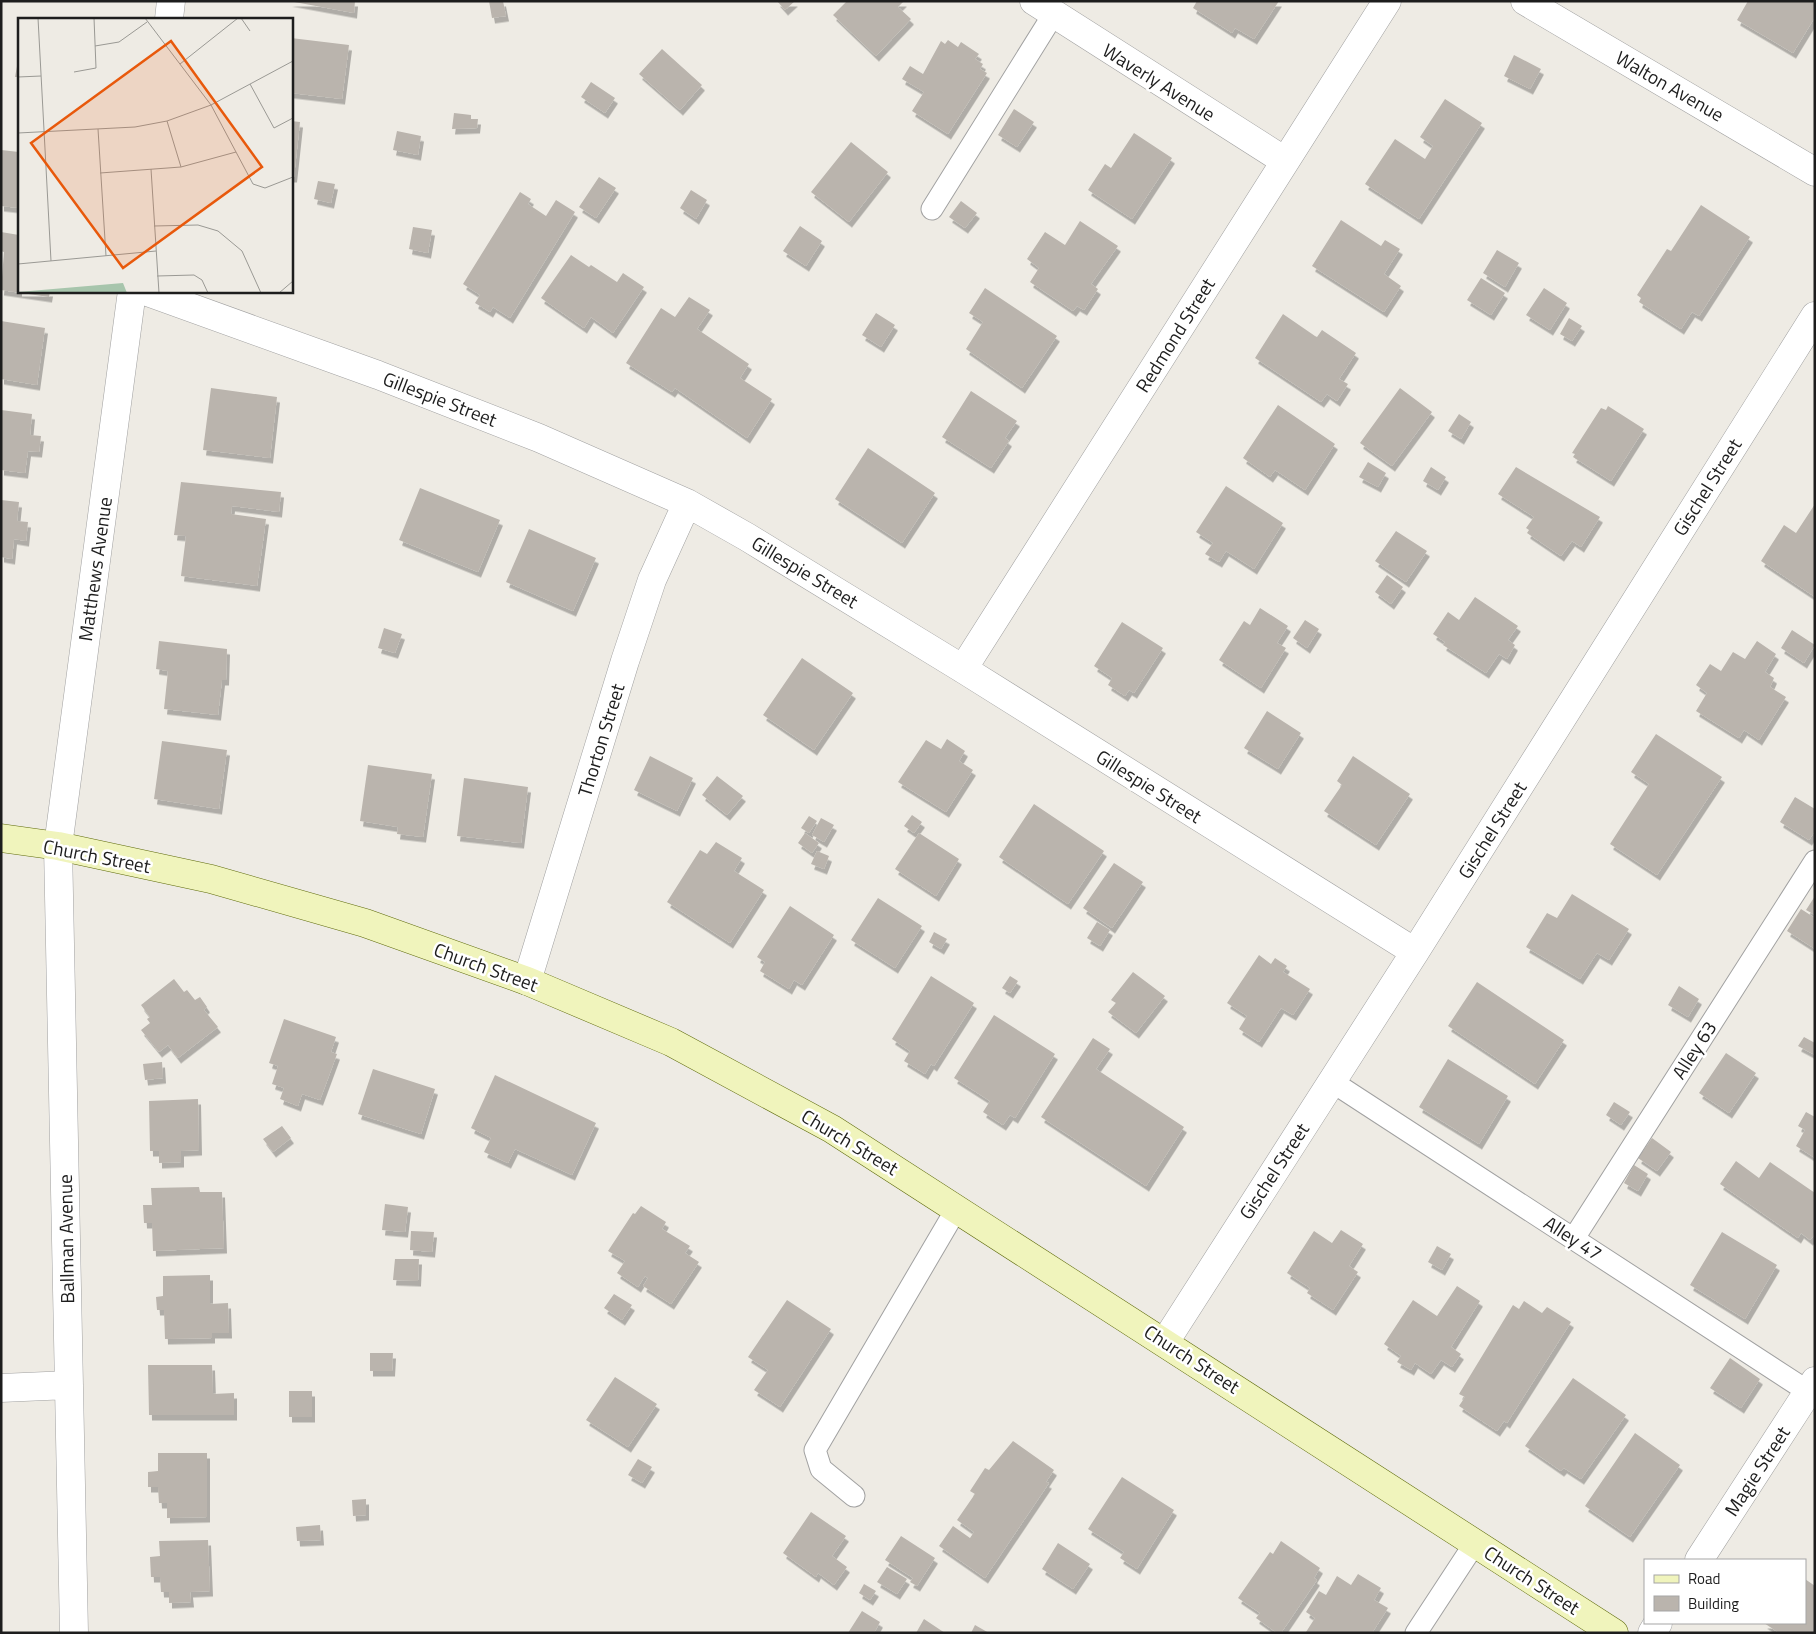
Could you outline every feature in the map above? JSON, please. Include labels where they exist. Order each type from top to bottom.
[{"type":"main road","name":"Church Street","points":[[1,838],[58,846],[211,879],[347,918],[527,981],[671,1042],[832,1129],[1614,1633]]},
{"type":"street","points":[[169,18],[171,1]]},
{"type":"street","name":"Redmond Street","points":[[963,669],[1387,1]]},
{"type":"street","name":"Walton Avenue","points":[[1524,1],[1815,172]]},
{"type":"street","name":"Waverly Avenue","points":[[1044,8],[1285,161]]},
{"type":"street","name":"Matthews Avenue","points":[[58,846],[132,292]]},
{"type":"street","name":"Gillespie Street","points":[[148,292],[378,375],[512,427],[687,503],[748,537],[963,669],[1415,952]]},
{"type":"street","name":"Gischel Street","points":[[1164,1342],[1415,952],[1815,316]]},
{"type":"street","name":"Thorton Street","points":[[527,981],[625,660],[652,580],[687,503]]},
{"type":"street","name":"Ballman Avenue","points":[[58,846],[74,1633]]},
{"type":"street","points":[[1,1388],[68,1385]]},
{"type":"street","name":"Magie Street","points":[[1700,1559],[1813,1389]]},
{"type":"lane","points":[[932,209],[1044,8]]},
{"type":"lane","name":"Alley 63","points":[[1574,1238],[1815,861]]},
{"type":"lane","name":"Alley 47","points":[[1331,1082],[1813,1389]]},
{"type":"lane","points":[[854,1496],[821,1469],[814,1450],[957,1208]]},
{"type":"lane","points":[[1416,1633],[1475,1543]]},
{"type":"building","points":[[289,1],[355,1],[354,13]]},
{"type":"building","points":[[489,1],[503,1],[506,16],[492,18]]},
{"type":"building","points":[[777,1],[795,1],[785,10]]},
{"type":"building","points":[[847,1],[904,1],[898,7],[911,19],[876,56],[833,15]]},
{"type":"building","points":[[1197,1],[1279,1],[1254,39],[1235,28],[1232,33],[1193,8]]},
{"type":"building","points":[[1748,1],[1815,1],[1815,17],[1793,53],[1737,20]]},
{"type":"building","points":[[292,38],[349,45],[342,99],[292,93]]},
{"type":"building","points":[[948,40],[958,47],[961,42],[979,54],[975,59],[983,64],[980,69],[987,73],[948,134],[912,111],[924,92],[902,79],[910,66],[923,74],[941,41],[945,44]]},
{"type":"building","points":[[662,49],[702,85],[680,110],[639,74]]},
{"type":"building","points":[[1514,55],[1541,69],[1530,89],[1504,76]]},
{"type":"building","points":[[18,61],[18,77],[15,77]]},
{"type":"building","points":[[591,82],[615,98],[605,113],[581,97]]},
{"type":"building","points":[[1445,99],[1482,123],[1419,219],[1365,184],[1395,139],[1425,159],[1433,146],[1420,137]]},
{"type":"building","points":[[1014,109],[1034,122],[1017,147],[998,135]]},
{"type":"building","points":[[454,113],[471,115],[471,119],[478,119],[477,128],[452,129]]},
{"type":"building","points":[[292,121],[300,122],[294,177],[292,177]]},
{"type":"building","points":[[397,131],[421,136],[418,155],[393,150]]},
{"type":"building","points":[[1134,133],[1172,158],[1132,219],[1088,190],[1105,164],[1111,168]]},
{"type":"building","points":[[851,142],[888,172],[849,222],[811,192]]},
{"type":"building","points":[[1,150],[18,152],[18,208],[1,206]]},
{"type":"building","points":[[599,177],[616,188],[596,218],[579,207]]},
{"type":"building","points":[[318,181],[335,184],[331,203],[314,199]]},
{"type":"building","points":[[691,190],[707,200],[696,219],[680,208]]},
{"type":"building","points":[[520,192],[531,199],[528,204],[546,216],[556,200],[575,212],[510,318],[493,307],[490,312],[475,303],[480,295],[463,284]]},
{"type":"building","points":[[961,201],[977,213],[965,228],[949,217]]},
{"type":"building","points":[[1701,205],[1750,237],[1699,316],[1692,312],[1681,329],[1639,302],[1641,298],[1637,295],[1667,249],[1671,251]]},
{"type":"building","points":[[1341,220],[1381,246],[1385,240],[1400,249],[1384,274],[1401,286],[1384,312],[1312,266]]},
{"type":"building","points":[[1080,221],[1118,246],[1091,284],[1098,289],[1084,310],[1077,306],[1073,311],[1030,282],[1039,268],[1027,259],[1045,232],[1065,245]]},
{"type":"building","points":[[800,226],[822,241],[806,266],[783,251]]},
{"type":"building","points":[[413,227],[432,230],[428,253],[409,249]]},
{"type":"building","points":[[1,232],[18,235],[18,292],[50,292],[49,297],[1,290],[4,252],[1,251]]},
{"type":"building","points":[[1497,250],[1519,263],[1505,287],[1483,273]]},
{"type":"building","points":[[571,255],[617,282],[623,273],[644,287],[613,333],[591,317],[584,328],[541,298]]},
{"type":"building","points":[[1481,278],[1505,293],[1491,315],[1467,300]]},
{"type":"building","points":[[985,288],[1057,336],[1022,388],[966,349],[983,322],[969,313]]},
{"type":"building","points":[[1544,288],[1567,303],[1550,330],[1526,315]]},
{"type":"building","points":[[689,297],[710,310],[697,329],[749,364],[740,378],[772,399],[747,438],[675,388],[672,392],[626,363],[661,308],[675,317]]},
{"type":"building","points":[[876,313],[895,325],[881,347],[862,335]]},
{"type":"building","points":[[1283,314],[1315,336],[1317,337],[1322,330],[1356,353],[1339,379],[1348,384],[1337,401],[1327,394],[1321,402],[1255,358]]},
{"type":"building","points":[[1569,318],[1582,326],[1572,341],[1560,334]]},
{"type":"building","points":[[1,321],[45,328],[37,385],[1,379]]},
{"type":"building","points":[[211,388],[277,397],[270,458],[203,450]]},
{"type":"building","points":[[1400,388],[1432,412],[1392,466],[1360,443]]},
{"type":"building","points":[[971,391],[1017,421],[1005,438],[1009,441],[991,468],[942,437]]},
{"type":"building","points":[[1278,405],[1335,444],[1305,490],[1275,470],[1270,477],[1243,458]]},
{"type":"building","points":[[1608,406],[1644,429],[1611,481],[1573,457],[1575,454],[1572,453],[1601,408],[1606,410]]},
{"type":"building","points":[[1,410],[32,414],[30,435],[41,436],[39,452],[28,451],[25,473],[1,470]]},
{"type":"building","points":[[1459,414],[1471,422],[1461,439],[1448,431]]},
{"type":"building","points":[[868,448],[935,493],[902,543],[835,499]]},
{"type":"building","points":[[1368,462],[1386,473],[1378,487],[1359,477]]},
{"type":"building","points":[[1431,467],[1446,477],[1438,490],[1423,481]]},
{"type":"building","points":[[1516,467],[1600,517],[1581,547],[1572,541],[1561,556],[1527,533],[1529,530],[1526,528],[1534,517],[1498,494]]},
{"type":"building","points":[[181,482],[281,492],[279,512],[232,506],[231,514],[266,519],[257,586],[181,576],[186,536],[174,535]]},
{"type":"building","points":[[1226,486],[1283,523],[1254,569],[1226,551],[1219,562],[1205,554],[1213,543],[1196,532]]},
{"type":"building","points":[[420,488],[500,520],[478,572],[399,540]]},
{"type":"building","points":[[1,500],[19,502],[17,521],[28,522],[26,541],[14,539],[12,559],[1,557]]},
{"type":"building","points":[[1815,504],[1815,597],[1761,561],[1784,525],[1796,533]]},
{"type":"building","points":[[529,529],[596,558],[573,611],[506,582]]},
{"type":"building","points":[[1396,531],[1427,551],[1406,582],[1375,561]]},
{"type":"building","points":[[1387,575],[1403,587],[1391,604],[1375,592]]},
{"type":"building","points":[[1475,597],[1518,626],[1508,640],[1515,645],[1507,659],[1499,654],[1486,673],[1443,645],[1445,642],[1433,634],[1448,612],[1459,620]]},
{"type":"building","points":[[1260,608],[1288,626],[1277,643],[1286,648],[1261,688],[1219,660],[1244,621],[1250,625]]},
{"type":"building","points":[[1305,620],[1319,629],[1307,648],[1293,638]]},
{"type":"building","points":[[1122,622],[1163,648],[1134,693],[1129,690],[1125,696],[1108,685],[1112,678],[1094,666]]},
{"type":"building","points":[[384,628],[402,634],[395,653],[378,648]]},
{"type":"building","points":[[1792,630],[1815,645],[1804,663],[1781,648]]},
{"type":"building","points":[[159,641],[227,649],[226,680],[222,680],[218,715],[164,709],[168,671],[156,669]]},
{"type":"building","points":[[1757,641],[1776,654],[1765,672],[1774,678],[1770,687],[1786,697],[1759,740],[1744,730],[1739,738],[1696,711],[1707,693],[1696,685],[1710,664],[1721,671],[1733,652],[1745,659]]},
{"type":"building","points":[[802,658],[853,693],[814,750],[763,715]]},
{"type":"building","points":[[1267,711],[1301,733],[1278,769],[1244,748]]},
{"type":"building","points":[[1656,734],[1722,777],[1657,875],[1610,844],[1649,784],[1631,772]]},
{"type":"building","points":[[947,739],[965,751],[959,761],[973,770],[946,812],[898,782],[926,740],[941,749]]},
{"type":"building","points":[[162,741],[227,750],[219,809],[154,799]]},
{"type":"building","points":[[650,756],[693,778],[677,811],[634,790]]},
{"type":"building","points":[[1353,756],[1410,794],[1376,845],[1324,811],[1342,785],[1337,781]]},
{"type":"building","points":[[368,765],[432,774],[423,837],[397,834],[398,827],[360,821]]},
{"type":"building","points":[[717,776],[743,796],[727,815],[702,795]]},
{"type":"building","points":[[464,778],[528,787],[521,843],[457,836]]},
{"type":"building","points":[[1795,797],[1815,809],[1815,831],[1809,840],[1780,822]]},
{"type":"building","points":[[1034,804],[1104,851],[1068,904],[999,857]]},
{"type":"building","points":[[912,815],[922,822],[914,833],[904,826]]},
{"type":"building","points":[[809,816],[817,821],[809,833],[801,828]]},
{"type":"building","points":[[821,818],[834,825],[824,842],[812,835]]},
{"type":"building","points":[[805,833],[819,843],[812,853],[798,843]]},
{"type":"building","points":[[919,833],[959,859],[936,896],[895,869]]},
{"type":"building","points":[[716,842],[742,858],[734,871],[764,890],[730,943],[667,902],[700,850],[707,854]]},
{"type":"building","points":[[817,851],[829,856],[824,869],[811,864]]},
{"type":"building","points":[[1114,863],[1143,882],[1112,928],[1083,908]]},
{"type":"building","points":[[1572,894],[1629,929],[1609,960],[1597,953],[1580,979],[1526,947],[1547,913],[1557,918]]},
{"type":"building","points":[[1815,896],[1815,915],[1806,910]]},
{"type":"building","points":[[878,898],[922,926],[895,968],[851,940]]},
{"type":"building","points":[[790,906],[834,935],[802,985],[794,980],[789,989],[760,971],[765,962],[757,957]]},
{"type":"building","points":[[1801,909],[1815,918],[1815,949],[1787,931]]},
{"type":"building","points":[[1097,922],[1110,930],[1100,946],[1087,938]]},
{"type":"building","points":[[934,932],[947,939],[941,949],[929,942]]},
{"type":"building","points":[[1259,955],[1271,964],[1275,958],[1287,966],[1283,972],[1310,989],[1293,1015],[1281,1008],[1259,1042],[1239,1029],[1247,1016],[1227,1003]]},
{"type":"building","points":[[1133,972],[1165,996],[1136,1033],[1108,1012],[1116,1003],[1111,1000]]},
{"type":"building","points":[[931,976],[974,1003],[934,1066],[931,1064],[925,1074],[904,1061],[910,1051],[892,1039]]},
{"type":"building","points":[[1010,976],[1018,981],[1010,993],[1002,988]]},
{"type":"building","points":[[174,979],[184,992],[187,990],[195,1000],[200,997],[207,1007],[204,1010],[218,1027],[178,1058],[168,1045],[159,1052],[141,1030],[150,1023],[147,1019],[150,1017],[141,1005]]},
{"type":"building","points":[[1477,982],[1564,1040],[1535,1084],[1448,1026]]},
{"type":"building","points":[[1679,986],[1699,999],[1688,1017],[1668,1005]]},
{"type":"building","points":[[994,1015],[1055,1054],[1015,1118],[1010,1115],[1003,1125],[983,1112],[990,1101],[954,1078]]},
{"type":"building","points":[[284,1019],[336,1037],[331,1052],[337,1054],[320,1100],[302,1094],[298,1106],[280,1099],[284,1088],[272,1084],[278,1066],[269,1063]]},
{"type":"building","points":[[1804,1037],[1815,1043],[1815,1055],[1798,1046]]},
{"type":"building","points":[[1093,1038],[1110,1049],[1096,1069],[1184,1127],[1146,1186],[1041,1117]]},
{"type":"building","points":[[1726,1053],[1756,1073],[1729,1113],[1699,1093]]},
{"type":"building","points":[[1448,1059],[1508,1096],[1479,1144],[1419,1107]]},
{"type":"building","points":[[162,1062],[163,1078],[145,1080],[143,1064]]},
{"type":"building","points":[[373,1069],[435,1089],[421,1134],[358,1114]]},
{"type":"building","points":[[495,1075],[596,1123],[572,1175],[515,1149],[508,1163],[484,1152],[491,1138],[471,1128]]},
{"type":"building","points":[[198,1099],[199,1150],[181,1151],[181,1162],[159,1163],[159,1151],[150,1151],[149,1101]]},
{"type":"building","points":[[1614,1102],[1630,1112],[1621,1125],[1606,1115]]},
{"type":"building","points":[[1806,1112],[1815,1117],[1815,1158],[1796,1146],[1805,1130],[1798,1126]]},
{"type":"building","points":[[282,1126],[291,1138],[273,1152],[263,1139]]},
{"type":"building","points":[[1652,1138],[1671,1152],[1657,1171],[1638,1158]]},
{"type":"building","points":[[1736,1161],[1759,1178],[1770,1162],[1815,1193],[1815,1234],[1810,1240],[1801,1233],[1798,1238],[1720,1184]]},
{"type":"building","points":[[1634,1165],[1648,1174],[1638,1191],[1624,1183]]},
{"type":"building","points":[[199,1187],[200,1192],[222,1192],[224,1248],[153,1251],[152,1223],[144,1223],[143,1205],[152,1205],[151,1188]]},
{"type":"building","points":[[385,1204],[408,1207],[405,1232],[382,1230]]},
{"type":"building","points":[[641,1206],[666,1222],[662,1229],[690,1246],[685,1253],[699,1262],[671,1304],[643,1286],[648,1278],[645,1276],[638,1287],[617,1273],[625,1261],[608,1251],[633,1213],[635,1214]]},
{"type":"building","points":[[1341,1230],[1363,1244],[1349,1266],[1358,1272],[1333,1310],[1307,1293],[1310,1288],[1287,1273],[1314,1231],[1332,1243]]},
{"type":"building","points":[[411,1231],[434,1232],[432,1252],[410,1250]]},
{"type":"building","points":[[1722,1232],[1777,1265],[1745,1319],[1690,1285]]},
{"type":"building","points":[[1437,1246],[1451,1254],[1442,1270],[1428,1262]]},
{"type":"building","points":[[395,1259],[419,1259],[418,1281],[393,1280]]},
{"type":"building","points":[[210,1275],[210,1304],[228,1303],[229,1333],[212,1333],[212,1338],[165,1339],[164,1310],[157,1310],[156,1297],[163,1296],[163,1276]]},
{"type":"building","points":[[1457,1286],[1480,1301],[1451,1347],[1461,1354],[1452,1367],[1441,1360],[1431,1374],[1415,1363],[1411,1370],[1397,1362],[1401,1356],[1384,1344],[1413,1300],[1437,1316]]},
{"type":"building","points":[[614,1294],[632,1305],[622,1320],[604,1308]]},
{"type":"building","points":[[787,1300],[831,1329],[780,1407],[754,1390],[768,1370],[748,1357]]},
{"type":"building","points":[[1524,1301],[1542,1313],[1547,1307],[1571,1322],[1507,1423],[1504,1421],[1497,1431],[1459,1406],[1465,1397],[1459,1394],[1513,1305],[1519,1309]]},
{"type":"building","points":[[370,1353],[393,1353],[392,1371],[370,1371]]},
{"type":"building","points":[[1730,1358],[1760,1379],[1741,1408],[1710,1388]]},
{"type":"building","points":[[148,1365],[212,1365],[213,1394],[234,1393],[234,1415],[149,1415]]},
{"type":"building","points":[[615,1377],[657,1404],[628,1447],[586,1420]]},
{"type":"building","points":[[1573,1378],[1626,1415],[1581,1479],[1564,1468],[1561,1471],[1525,1446]]},
{"type":"building","points":[[289,1391],[312,1391],[312,1417],[289,1417]]},
{"type":"building","points":[[1635,1433],[1680,1465],[1630,1537],[1585,1506]]},
{"type":"building","points":[[1013,1441],[1054,1470],[1046,1482],[1049,1483],[985,1578],[939,1546],[953,1526],[970,1538],[974,1532],[957,1520],[975,1494],[970,1491],[985,1468],[989,1470]]},
{"type":"building","points":[[158,1453],[207,1453],[207,1517],[167,1518],[167,1503],[159,1503],[158,1487],[148,1487],[148,1472],[158,1471]]},
{"type":"building","points":[[638,1459],[652,1467],[642,1483],[628,1475]]},
{"type":"building","points":[[1122,1477],[1174,1510],[1137,1569],[1120,1558],[1124,1552],[1088,1529]]},
{"type":"building","points":[[366,1499],[366,1515],[353,1516],[352,1500]]},
{"type":"building","points":[[811,1512],[846,1536],[832,1556],[847,1567],[834,1585],[818,1573],[816,1577],[783,1553]]},
{"type":"building","points":[[320,1525],[321,1540],[297,1541],[296,1527]]},
{"type":"building","points":[[901,1536],[935,1558],[917,1586],[910,1582],[913,1578],[885,1560]]},
{"type":"building","points":[[208,1540],[210,1591],[190,1592],[191,1602],[169,1603],[169,1592],[161,1592],[160,1577],[151,1577],[150,1557],[160,1556],[159,1541]]},
{"type":"building","points":[[1281,1541],[1320,1568],[1314,1578],[1317,1580],[1281,1633],[1277,1633],[1256,1618],[1260,1613],[1238,1598],[1270,1552],[1273,1554]]},
{"type":"building","points":[[1058,1543],[1090,1564],[1073,1589],[1042,1569]]},
{"type":"building","points":[[887,1567],[907,1579],[897,1594],[877,1582]]},
{"type":"building","points":[[1358,1574],[1381,1588],[1374,1600],[1388,1608],[1372,1633],[1306,1632],[1315,1618],[1306,1612],[1319,1591],[1326,1595],[1337,1576],[1351,1585]]},
{"type":"building","points":[[1806,1580],[1815,1586],[1815,1633],[1779,1633],[1766,1624],[1806,1624]]},
{"type":"building","points":[[864,1584],[876,1591],[870,1600],[859,1593]]},
{"type":"building","points":[[862,1611],[880,1622],[874,1633],[848,1633]]},
{"type":"building","points":[[924,1619],[945,1633],[916,1633]]},
{"type":"building","points":[[975,1625],[989,1633],[971,1633]]}]
